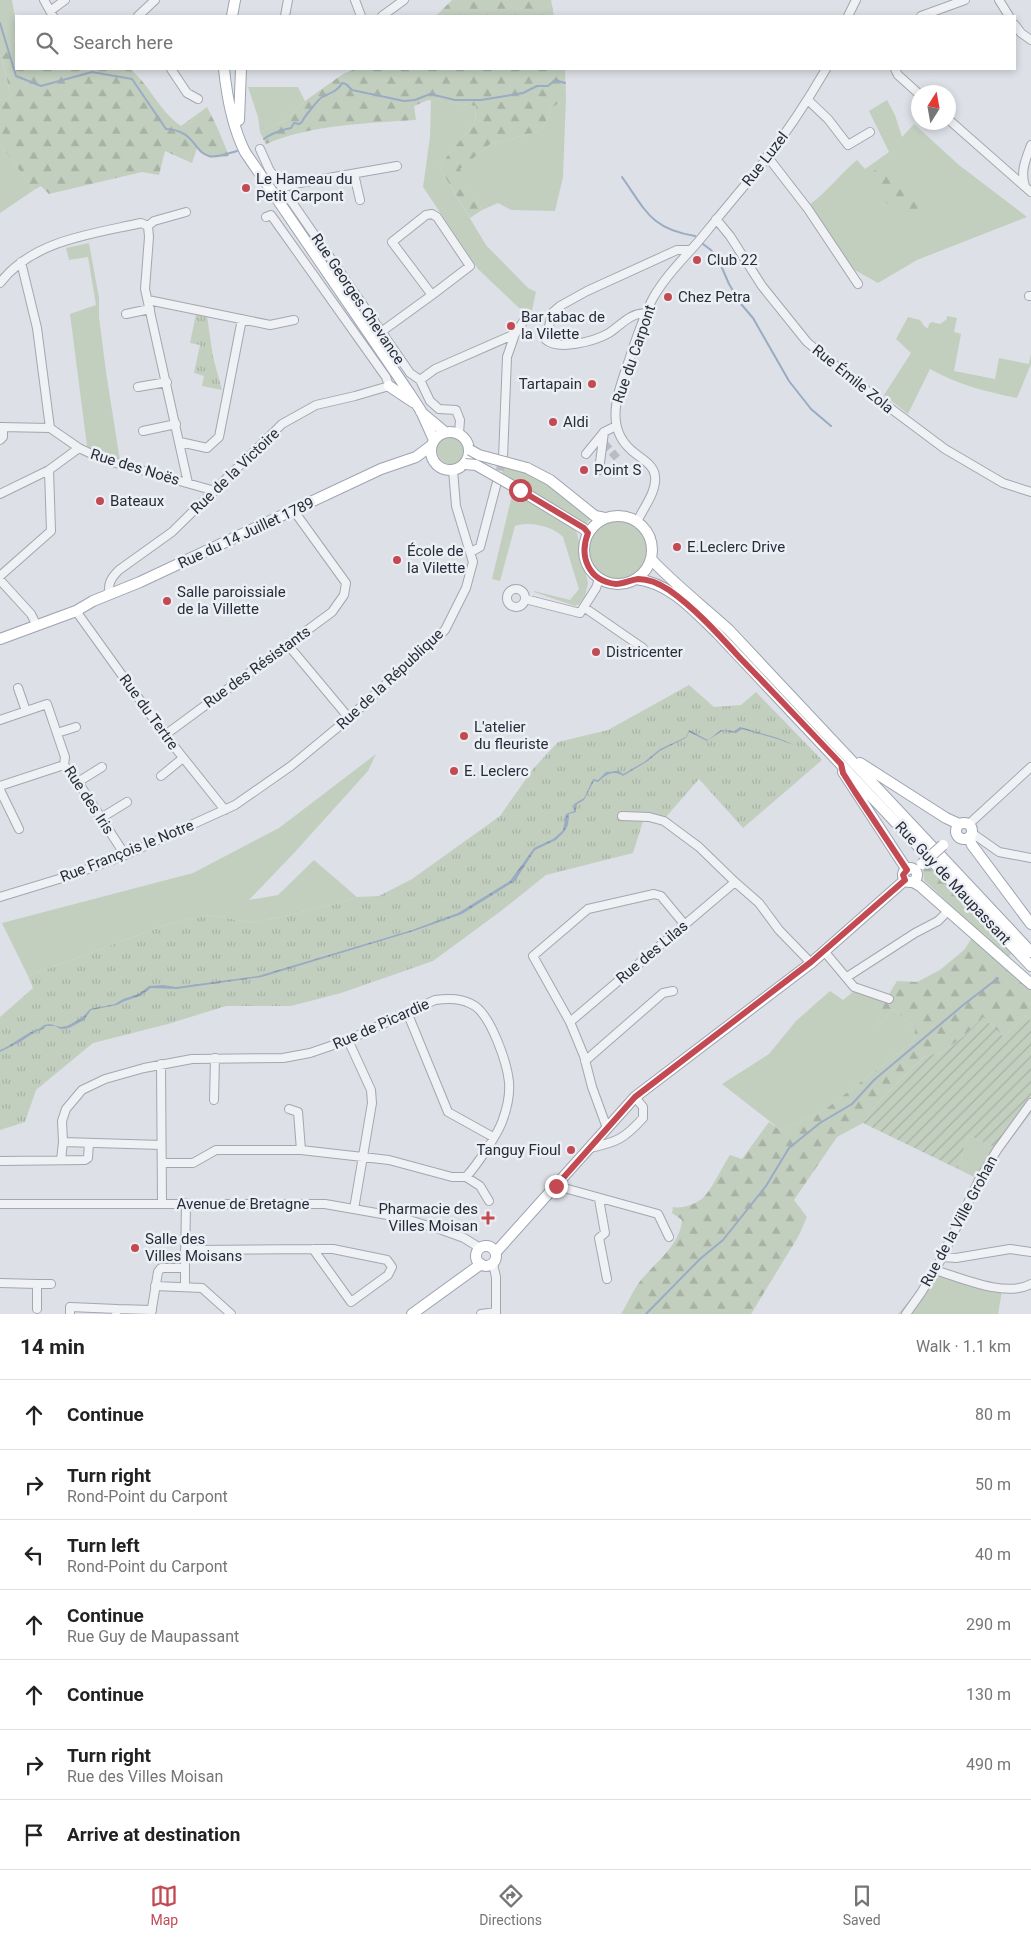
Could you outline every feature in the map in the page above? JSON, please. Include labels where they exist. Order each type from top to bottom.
[{"type":"main road","points":[[226,15],[229,0]]},
{"type":"main road","points":[[232,15],[235,0]]},
{"type":"main road","points":[[224,70],[233,121],[252,150]]},
{"type":"main road","points":[[230,70],[239,120],[252,150],[256,169],[418,407],[433,442]]},
{"type":"main road","points":[[239,120],[242,70]]},
{"type":"main road","points":[[389,386],[418,407],[445,432],[459,433],[467,440],[470,450],[465,464]]},
{"type":"main road","points":[[445,432],[433,442],[431,450],[433,460],[443,469],[453,470],[465,464],[476,465],[584,528],[588,533]]},
{"type":"main road","name":"Rue du 14 Juillet 1789","points":[[0,639],[76,611],[381,469],[416,457],[433,442]]},
{"type":"main road","points":[[470,450],[479,455],[527,468],[550,480],[596,516],[605,518]]},
{"type":"main road","name":"Rue du 14 Juillet 1789","points":[[416,457],[433,460]]},
{"type":"main road","points":[[627,517],[637,522],[645,529],[650,538],[652,548],[651,559],[642,574],[627,583],[617,584],[599,578],[586,563],[584,543],[588,533],[595,524],[605,518],[627,517]]},
{"type":"main road","name":"Rue Guy de Maupassant","points":[[651,559],[667,576],[702,604],[729,630],[1031,952]]},
{"type":"main road","name":"Rue Guy de Maupassant","points":[[636,579],[648,580],[661,585],[691,608],[1031,966]]},
{"type":"main road","points":[[826,735],[869,770],[967,830],[972,845],[1031,924]]},
{"type":"main road","points":[[841,764],[843,773],[855,792],[920,886],[1031,984]]},
{"type":"main road","points":[[496,1252],[489,1246],[480,1248],[476,1256],[481,1264],[487,1266],[493,1264],[496,1252],[635,1097],[811,962],[943,845],[956,835],[962,840],[967,830]]},
{"type":"main road","points":[[412,1314],[481,1264]]},
{"type":"street","points":[[44,0],[51,14],[65,0]]},
{"type":"street","points":[[139,15],[155,0]]},
{"type":"street","points":[[285,15],[288,0]]},
{"type":"street","points":[[355,0],[361,15]]},
{"type":"street","points":[[383,15],[404,0]]},
{"type":"street","points":[[848,15],[856,0]]},
{"type":"street","points":[[924,15],[965,0]]},
{"type":"street","points":[[999,0],[1008,15]]},
{"type":"street","points":[[1016,26],[1021,33],[1031,40]]},
{"type":"street","points":[[172,70],[187,93],[198,99]]},
{"type":"street","name":"Rue Luzel","points":[[697,243],[795,121],[825,70]]},
{"type":"street","points":[[896,70],[898,75],[911,87]]},
{"type":"street","points":[[808,100],[828,119],[848,145],[870,132]]},
{"type":"street","points":[[956,126],[1028,190]]},
{"type":"street","points":[[1028,190],[1022,177],[1022,168],[1031,145]]},
{"type":"street","name":"Rue Georges Chevance","points":[[252,150],[269,169],[410,373],[420,380],[425,394],[439,409],[456,410],[460,420],[459,433]]},
{"type":"street","points":[[767,156],[808,210],[858,284]]},
{"type":"street","points":[[282,188],[294,184],[397,166]]},
{"type":"street","points":[[354,174],[360,200]]},
{"type":"street","points":[[148,226],[154,221],[186,212]]},
{"type":"street","points":[[381,332],[432,295],[470,266],[437,217],[432,214],[426,215],[392,242],[432,295]]},
{"type":"street","name":"Rue Georges Chevance","points":[[266,217],[271,215],[386,376],[389,386]]},
{"type":"street","name":"Rue Émile Zola","points":[[716,219],[730,236],[762,286],[808,342],[858,384],[945,449],[1003,483],[1031,492]]},
{"type":"street","points":[[0,282],[21,262],[53,245],[85,235],[141,223],[148,226]]},
{"type":"street","points":[[148,226],[149,237],[145,289],[188,483]]},
{"type":"street","name":"Rue du Carpont","points":[[637,522],[654,488],[655,476],[648,463],[625,446],[616,426],[615,407],[646,314],[660,288],[697,243]]},
{"type":"street","points":[[646,314],[634,315],[607,334],[588,341],[562,345],[550,344],[546,340],[552,313],[560,306],[587,291],[677,250],[690,250]]},
{"type":"street","points":[[0,440],[4,437],[2,427],[50,428],[37,328],[21,262]]},
{"type":"street","points":[[126,314],[149,304],[270,324],[294,320]]},
{"type":"street","points":[[503,458],[507,357],[515,334],[527,316]]},
{"type":"street","points":[[180,442],[207,448],[219,437],[242,319]]},
{"type":"street","points":[[420,380],[435,368],[515,334]]},
{"type":"street","points":[[138,386],[166,382]]},
{"type":"street","name":"Rue de la Victoire","points":[[110,594],[108,585],[118,570],[172,532],[282,424],[316,405],[389,386]]},
{"type":"street","points":[[143,431],[176,424]]},
{"type":"street","points":[[586,454],[604,432],[616,426]]},
{"type":"street","name":"Rue des Noës","points":[[50,428],[79,448],[102,459],[215,491]]},
{"type":"street","points":[[600,470],[604,432]]},
{"type":"street","points":[[0,494],[49,470],[79,448]]},
{"type":"street","points":[[0,576],[51,531],[49,470]]},
{"type":"street","name":"Rue de la République","points":[[225,810],[258,790],[291,766],[349,718],[445,630],[466,588],[473,562],[456,506],[453,470]]},
{"type":"street","points":[[471,552],[480,547],[497,482]]},
{"type":"street","name":"Rue des Résistants","points":[[164,735],[332,612],[344,595],[346,582],[294,511]]},
{"type":"street","points":[[525,599],[580,613],[585,608],[596,588],[599,578]]},
{"type":"street","points":[[0,580],[31,614],[37,626]]},
{"type":"street","points":[[585,608],[644,648]]},
{"type":"street","name":"Rue du Tertre","points":[[76,611],[164,735],[225,810]]},
{"type":"street","points":[[288,644],[349,718]]},
{"type":"street","points":[[18,688],[26,711]]},
{"type":"street","name":"Rue des Iris","points":[[0,720],[46,704],[65,757],[64,765],[78,782],[126,855]]},
{"type":"street","points":[[56,733],[76,726]]},
{"type":"street","points":[[160,776],[183,758]]},
{"type":"street","points":[[18,829],[0,788],[64,765]]},
{"type":"street","points":[[78,782],[102,767]]},
{"type":"street","points":[[1031,767],[967,830],[999,852],[1031,858]]},
{"type":"street","points":[[101,818],[127,802]]},
{"type":"street","name":"Rue François le Notre","points":[[0,897],[72,875],[126,855],[225,810]]},
{"type":"street","points":[[622,816],[649,817],[664,821],[699,847],[760,903],[779,930],[811,962]]},
{"type":"street","name":"Rue des Lilas","points":[[570,1022],[735,882]]},
{"type":"street","points":[[607,1128],[597,1103],[585,1060],[570,1022],[533,956],[588,909],[654,894],[660,896],[685,924]]},
{"type":"street","points":[[847,977],[915,933],[938,922],[948,911]]},
{"type":"street","points":[[824,951],[854,987],[889,998]]},
{"type":"street","points":[[585,1060],[663,993],[673,991]]},
{"type":"street","name":"Rue de Picardie","points":[[61,1160],[63,1142],[62,1121],[66,1109],[82,1090],[105,1079],[161,1064],[215,1058],[283,1058],[310,1053],[348,1040],[434,1000],[449,998],[463,1001],[476,1007],[490,1022],[509,1082],[508,1101],[503,1122],[476,1166],[466,1177]]},
{"type":"street","points":[[407,1012],[448,1112],[493,1137]]},
{"type":"street","points":[[348,1040],[371,1090],[372,1103],[354,1209]]},
{"type":"street","points":[[214,1100],[215,1058]]},
{"type":"street","points":[[161,1064],[162,1203]]},
{"type":"street","points":[[590,1148],[613,1143],[628,1134],[643,1118],[643,1107],[635,1097]]},
{"type":"street","name":"Rue de la Ville Grohan","points":[[906,1314],[935,1270],[979,1180],[997,1150],[1031,1104]]},
{"type":"street","points":[[289,1109],[298,1112],[301,1150]]},
{"type":"street","points":[[63,1142],[161,1145]]},
{"type":"street","points":[[0,1161],[84,1160],[88,1158],[89,1143]]},
{"type":"street","points":[[162,1163],[193,1163],[216,1150],[301,1150],[362,1156],[389,1160],[452,1177],[466,1177],[480,1186],[489,1201]]},
{"type":"street","points":[[556,1186],[658,1214],[669,1237]]},
{"type":"street","points":[[599,1199],[604,1233],[599,1238],[607,1279]]},
{"type":"street","points":[[185,1287],[186,1203]]},
{"type":"street","name":"Avenue de Bretagne","points":[[0,1204],[325,1204],[400,1217],[464,1238],[480,1248]]},
{"type":"street","points":[[185,1250],[313,1249],[333,1249],[386,1260],[392,1267],[388,1274],[351,1302],[313,1249]]},
{"type":"street","points":[[942,1257],[956,1258],[1010,1249],[1031,1252]]},
{"type":"street","points":[[481,1314],[496,1313],[496,1277],[493,1264]]},
{"type":"street","points":[[70,1314],[70,1307],[151,1312],[156,1275],[161,1268],[185,1268]]},
{"type":"street","points":[[935,1270],[1010,1290],[1022,1289],[1031,1284]]},
{"type":"street","points":[[0,1283],[51,1284]]},
{"type":"street","points":[[37,1284],[38,1308]]},
{"type":"street","points":[[155,1286],[202,1288],[231,1314]]},
{"type":"green space","points":[[0,0],[12,0],[15,17],[15,40],[2,59],[11,97],[0,100]]},
{"type":"green space","points":[[452,0],[551,0],[554,15],[437,15]]},
{"type":"green space","points":[[15,39],[15,70],[131,70],[173,120],[181,126],[207,107],[229,156],[210,158],[197,148],[192,163],[165,151],[159,175],[142,172],[49,194],[41,186],[34,190],[0,144],[0,100],[11,97],[2,58]]},
{"type":"green space","points":[[353,70],[565,70],[566,98],[553,107],[541,131],[490,144],[460,169],[482,210],[470,218],[439,167],[475,123],[476,106],[428,100],[414,106],[416,120],[320,129],[266,144],[260,132],[285,121],[305,101],[343,74]]},
{"type":"green space","points":[[248,87],[298,87],[305,101],[285,121],[260,132],[258,117]]},
{"type":"green space","points":[[566,98],[563,177],[555,211],[511,210],[498,203],[482,210],[459,169],[490,144],[541,131],[553,107]]},
{"type":"green space","points":[[431,100],[476,106],[475,123],[439,167],[486,245],[528,288],[536,292],[532,310],[519,308],[478,269],[423,187],[430,137]]},
{"type":"green space","points":[[887,100],[895,115],[902,137],[911,127],[911,130],[921,130],[959,165],[1027,217],[917,260],[878,283],[851,268],[809,205],[857,160],[865,169],[889,152],[869,111]]},
{"type":"green space","points":[[0,144],[34,190],[0,213]]},
{"type":"green space","points":[[877,169],[911,190],[920,204],[917,213],[910,216],[903,214],[885,202],[868,179],[869,174]]},
{"type":"green space","points":[[89,243],[99,298],[99,317],[106,372],[120,461],[97,453],[87,446],[70,314],[96,305],[88,257],[69,260],[66,248]]},
{"type":"green space","points":[[196,314],[207,316],[213,357],[222,390],[202,386],[204,376],[194,373],[200,345],[190,343]]},
{"type":"green space","points":[[947,316],[957,318],[954,332],[961,334],[954,371],[995,379],[999,358],[1029,364],[1031,354],[1031,364],[1017,398],[972,387],[930,369],[908,414],[884,395],[911,353],[896,339],[908,317],[920,320],[928,328],[932,322],[940,324],[947,319]]},
{"type":"green space","points":[[451,436],[461,440],[465,450],[461,460],[451,464],[441,460],[437,450],[441,440]]},
{"type":"green space","points":[[504,465],[539,480],[561,494],[591,518],[586,524],[502,474]]},
{"type":"green space","points":[[513,491],[572,527],[577,533],[588,583],[585,596],[579,604],[575,606],[534,592],[570,600],[579,589],[563,537],[547,527],[534,524],[515,526],[500,581],[492,579]]},
{"type":"green space","points":[[618,521],[629,523],[642,534],[647,550],[645,561],[634,574],[618,579],[607,577],[594,566],[589,550],[591,539],[602,526]]},
{"type":"green space","points":[[689,685],[714,707],[741,705],[756,692],[822,760],[743,828],[699,779],[665,818],[643,821],[633,853],[546,875],[433,961],[341,993],[291,1006],[226,1006],[168,1024],[93,1043],[36,1090],[25,1122],[0,1130],[0,1017],[33,988],[28,976],[168,924],[209,915],[255,923],[357,897],[379,896],[412,879],[500,816],[533,769],[558,742],[608,730]]},
{"type":"green space","points":[[376,754],[368,771],[249,900],[278,895],[314,860],[357,897],[255,923],[209,915],[168,924],[28,976],[2,923],[193,873],[279,828]]},
{"type":"green space","points":[[928,865],[1012,952],[1004,965],[1031,990],[1031,1021],[1026,1016],[1004,1037],[983,1017],[964,1036],[944,1051],[924,1057],[878,1102],[863,1123],[837,1137],[794,1200],[807,1217],[798,1237],[751,1314],[621,1314],[638,1284],[666,1253],[677,1237],[682,1220],[672,1213],[673,1207],[689,1206],[703,1198],[710,1190],[730,1155],[742,1159],[769,1122],[781,1130],[823,1111],[914,1041],[915,1028],[893,1009],[876,1027],[884,1002],[897,981],[917,982],[940,970],[964,950],[977,930],[924,880],[923,868]]},
{"type":"green space","points":[[830,991],[843,1000],[854,991],[884,1002],[877,1026],[893,1009],[915,1028],[914,1041],[823,1111],[781,1130],[722,1084],[769,1054],[796,1021]]},
{"type":"green space","points":[[1026,1016],[1031,1021],[1031,1095],[994,1147],[968,1135],[958,1169],[863,1123],[878,1102],[924,1057],[944,1051],[964,1036],[983,1017],[1004,1037]]},
{"type":"green space","points":[[1031,1095],[1031,1113],[998,1156],[982,1181],[958,1169],[968,1135],[994,1147]]},
{"type":"green space","points":[[927,1272],[1002,1291],[998,1314],[898,1314],[916,1293]]},
{"type":"water","points":[[740,727],[778,738],[794,745],[742,729],[736,733],[722,731],[707,741],[689,732],[686,738],[660,751],[648,761],[623,776],[613,773],[598,782],[594,781],[584,800],[576,805],[576,812],[569,814],[568,825],[564,832],[556,840],[535,850],[515,881],[462,914],[414,931],[262,977],[177,989],[151,988],[140,996],[117,1005],[91,1010],[84,1020],[69,1028],[60,1029],[55,1026],[46,1026],[0,1052],[0,1050],[44,1025],[67,1026],[82,1018],[90,1009],[115,1004],[123,999],[139,994],[149,986],[163,985],[176,987],[258,976],[412,930],[458,913],[510,881],[534,848],[553,839],[560,833],[563,830],[566,814],[574,811],[574,804],[584,798],[593,779],[598,780],[606,772],[619,771],[623,774],[644,762],[660,749],[686,737],[689,730],[708,740],[721,730],[734,731]]},
{"type":"waterway","points":[[0,23],[16,76],[41,86],[92,72],[132,79],[166,129],[183,133],[200,151],[209,156],[219,156],[237,151]]},
{"type":"waterway","points":[[264,139],[277,132],[291,128],[294,123],[299,124],[302,122],[320,98],[336,90],[342,83],[352,90],[404,101],[415,100],[430,94],[455,100],[481,100],[523,93],[537,86],[548,86],[555,80],[565,83]]},
{"type":"waterway","points":[[622,177],[651,217],[668,229],[695,236]]},
{"type":"waterway","points":[[703,244],[711,250],[719,261],[729,284],[741,304],[753,318],[789,381],[811,409],[831,426]]},
{"type":"waterway","points":[[646,1314],[700,1259],[723,1240],[766,1186],[789,1148],[820,1123],[852,1104],[874,1080],[998,978]]},
{"type":"tunnel","points":[[604,443],[617,458]]},
{"type":"tunnel","points":[[497,482],[503,458]]},
{"type":"place","name":"Le Hameau du Petit Carpont","points":[[246,188]]},
{"type":"place","name":"Club 22","points":[[697,260]]},
{"type":"place","name":"Chez Petra","points":[[668,297]]},
{"type":"place","name":"Bar tabac de la Vilette","points":[[511,326]]},
{"type":"place","name":"Tartapain","points":[[592,384]]},
{"type":"place","name":"Aldi","points":[[553,422]]},
{"type":"place","name":"Point S","points":[[584,470]]},
{"type":"place","name":"Bateaux","points":[[100,501]]},
{"type":"place","name":"E.Leclerc Drive","points":[[677,547]]},
{"type":"place","name":"École de la Vilette","points":[[397,560]]},
{"type":"place","name":"Salle paroissiale de la Villette","points":[[167,601]]},
{"type":"place","name":"Districenter","points":[[596,652]]},
{"type":"place","name":"L'atelier du fleuriste","points":[[464,736]]},
{"type":"place","name":"E. Leclerc","points":[[454,771]]},
{"type":"place","name":"Tanguy Fioul","points":[[571,1150]]},
{"type":"place","name":"Pharmacie des Villes Moisan","points":[[488,1218]]},
{"type":"place","name":"Salle des Villes Moisans","points":[[135,1248]]},
{"type":"route","points":[[520,490],[584,528],[588,533],[584,543],[586,563],[599,578],[617,584],[627,583],[636,579],[648,580],[661,585],[691,608],[717,633],[841,764],[843,773],[907,870],[903,875],[905,880],[811,962],[626,1105],[556,1186]]}]
